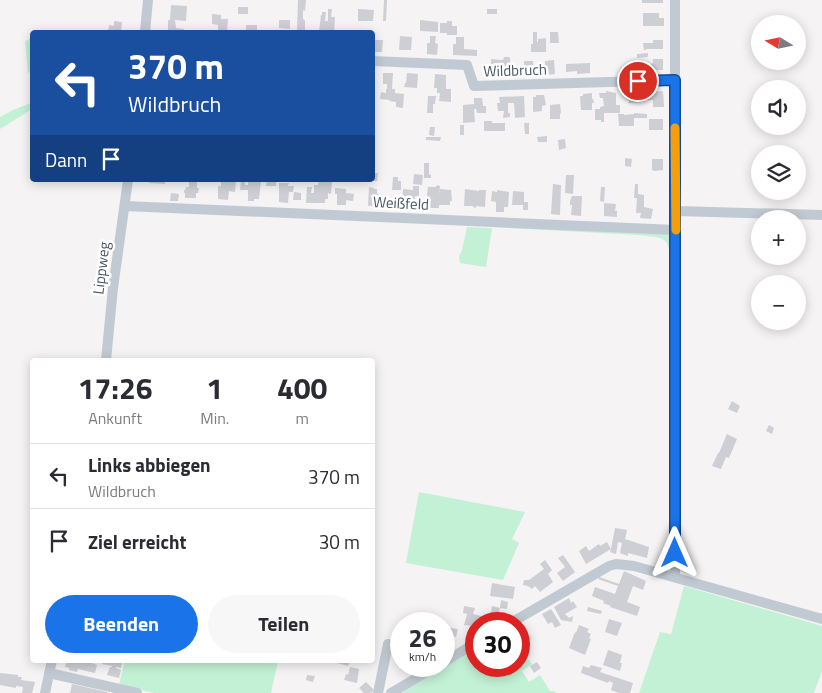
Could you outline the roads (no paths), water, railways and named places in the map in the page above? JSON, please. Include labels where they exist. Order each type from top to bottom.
[{"type":"street","points":[[145,30],[148,0]]},
{"type":"street","points":[[675,0],[675,577]]},
{"type":"street","name":"Wildbruch","points":[[375,61],[467,65],[474,86],[675,80]]},
{"type":"street","name":"Lippweg","points":[[106,358],[113,288],[128,182]]},
{"type":"street","name":"Weißfeld","points":[[124,206],[676,230]]},
{"type":"street","points":[[676,210],[822,215]]},
{"type":"street","points":[[530,612],[609,566],[625,564],[822,619]]},
{"type":"street","points":[[378,693],[388,644]]},
{"type":"street","points":[[45,693],[51,663]]},
{"type":"street","points":[[49,673],[137,693]]},
{"type":"street","points":[[391,693],[418,677]]}]
